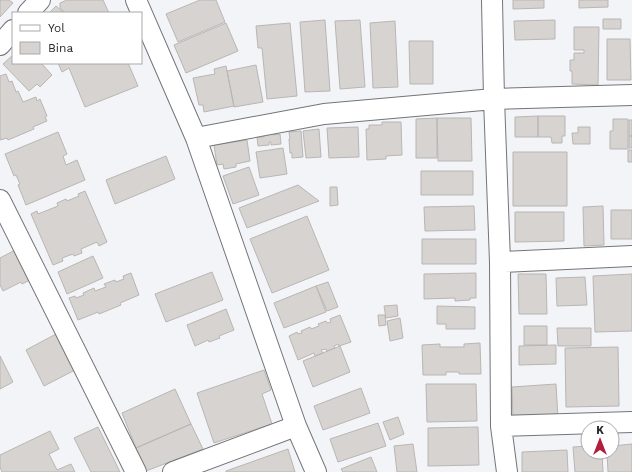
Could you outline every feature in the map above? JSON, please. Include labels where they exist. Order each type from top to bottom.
[{"type":"street","points":[[29,12],[40,0]]},
{"type":"street","points":[[136,0],[141,12]]},
{"type":"street","points":[[492,0],[500,262],[501,426],[507,472]]},
{"type":"street","points":[[142,14],[196,138],[296,426],[316,472]]},
{"type":"street","points":[[0,45],[12,31]]},
{"type":"street","points":[[196,138],[324,114],[494,100],[632,95]]},
{"type":"street","points":[[0,200],[136,472]]},
{"type":"street","points":[[500,262],[632,256]]},
{"type":"street","points":[[501,426],[632,422]]},
{"type":"street","points":[[173,472],[296,426]]},
{"type":"building","points":[[0,0],[9,0],[13,3],[0,17]]},
{"type":"building","points":[[67,0],[103,0],[109,12],[64,12],[60,8],[60,3]]},
{"type":"building","points":[[200,0],[216,0],[225,22],[178,42],[166,14]]},
{"type":"building","points":[[513,0],[544,0],[544,8],[513,9]]},
{"type":"building","points":[[579,0],[608,0],[608,7],[579,8]]},
{"type":"building","points":[[56,6],[63,12],[50,12]]},
{"type":"building","points":[[603,19],[621,19],[621,29],[603,29]]},
{"type":"building","points":[[325,20],[330,91],[305,92],[300,22]]},
{"type":"building","points":[[360,20],[365,87],[340,89],[335,21]]},
{"type":"building","points":[[555,20],[555,39],[515,40],[514,21]]},
{"type":"building","points":[[395,21],[398,87],[373,88],[370,23]]},
{"type":"building","points":[[226,23],[238,51],[186,73],[174,45]]},
{"type":"building","points":[[290,23],[297,96],[267,99],[262,48],[258,48],[256,26]]},
{"type":"building","points":[[574,27],[599,27],[598,85],[572,84],[570,60],[574,60],[574,53],[584,53],[584,50],[574,50]]},
{"type":"building","points":[[607,39],[630,39],[631,80],[607,80]]},
{"type":"building","points":[[409,41],[433,41],[433,84],[410,84]]},
{"type":"building","points":[[12,56],[12,64],[42,64],[52,75],[40,87],[37,84],[29,91],[3,64]]},
{"type":"building","points":[[58,64],[128,64],[138,86],[85,107],[69,68],[62,72]]},
{"type":"building","points":[[256,65],[263,102],[234,107],[227,71]]},
{"type":"building","points":[[226,66],[234,106],[204,112],[203,105],[199,105],[193,78],[215,74],[214,69]]},
{"type":"building","points":[[6,74],[9,82],[12,81],[16,92],[18,91],[23,102],[36,97],[37,101],[40,99],[47,116],[45,117],[47,121],[33,127],[34,129],[8,140],[7,138],[0,140],[0,76]]},
{"type":"building","points":[[538,116],[565,116],[565,136],[562,136],[562,143],[552,143],[551,137],[538,137]]},
{"type":"building","points":[[538,116],[538,137],[515,137],[515,117]]},
{"type":"building","points":[[437,118],[437,158],[416,158],[416,119]]},
{"type":"building","points":[[437,118],[471,118],[472,161],[438,161]]},
{"type":"building","points":[[613,119],[628,119],[628,149],[610,149],[610,131],[613,131]]},
{"type":"building","points":[[629,120],[632,120],[632,136],[629,136]]},
{"type":"building","points":[[382,122],[401,122],[402,155],[386,156],[386,159],[367,160],[366,129],[369,129],[369,125],[382,125]]},
{"type":"building","points":[[358,127],[359,157],[329,158],[327,128]]},
{"type":"building","points":[[578,127],[590,127],[590,144],[573,144],[572,133],[578,133]]},
{"type":"building","points":[[319,129],[321,157],[306,158],[303,131]]},
{"type":"building","points":[[301,131],[303,157],[292,158],[292,153],[290,153],[289,132]]},
{"type":"building","points":[[58,132],[67,154],[63,156],[66,165],[77,160],[85,180],[26,205],[18,185],[20,184],[16,175],[14,176],[5,154]]},
{"type":"building","points":[[273,133],[273,135],[280,134],[281,144],[271,145],[271,142],[269,142],[269,145],[258,146],[257,137],[264,137],[263,134]]},
{"type":"building","points":[[629,136],[632,136],[632,148],[629,148]]},
{"type":"building","points":[[247,140],[250,161],[236,164],[236,167],[224,169],[223,164],[217,165],[214,145]]},
{"type":"building","points":[[283,148],[287,174],[260,178],[256,152]]},
{"type":"building","points":[[628,150],[632,150],[632,162],[628,162]]},
{"type":"building","points":[[513,152],[567,152],[567,206],[513,206]]},
{"type":"building","points":[[166,156],[175,179],[115,204],[106,180]]},
{"type":"building","points":[[249,167],[259,195],[233,204],[223,176]]},
{"type":"building","points":[[421,171],[473,171],[473,195],[421,195]]},
{"type":"building","points":[[298,185],[319,201],[247,228],[239,208]]},
{"type":"building","points":[[330,187],[337,187],[338,205],[330,206]]},
{"type":"building","points":[[85,191],[107,242],[99,246],[97,242],[81,249],[82,253],[74,256],[73,254],[62,258],[63,261],[53,265],[31,214],[37,211],[38,214],[58,206],[57,203],[79,196],[78,194]]},
{"type":"building","points":[[474,206],[475,230],[425,231],[424,207]]},
{"type":"building","points":[[603,206],[604,245],[584,246],[583,207]]},
{"type":"building","points":[[611,210],[632,210],[632,239],[611,239]]},
{"type":"building","points":[[515,212],[564,212],[564,241],[515,242]]},
{"type":"building","points":[[307,216],[329,270],[272,293],[250,239]]},
{"type":"building","points":[[422,239],[476,239],[476,264],[422,264]]},
{"type":"building","points":[[15,250],[30,280],[22,284],[21,282],[3,291],[0,285],[0,258]]},
{"type":"building","points":[[93,256],[103,278],[67,294],[58,272]]},
{"type":"building","points":[[212,272],[223,300],[166,322],[155,294]]},
{"type":"building","points":[[131,273],[139,295],[120,303],[121,305],[99,314],[98,312],[78,320],[69,298],[75,296],[76,298],[84,295],[83,293],[94,288],[95,291],[106,287],[104,284],[115,280],[116,282],[124,279],[123,276]]},
{"type":"building","points":[[476,273],[476,298],[455,301],[455,298],[424,299],[424,274]]},
{"type":"building","points":[[518,274],[546,274],[547,314],[519,314]]},
{"type":"building","points":[[632,274],[632,331],[595,332],[593,276]]},
{"type":"building","points":[[585,277],[587,305],[557,306],[556,278]]},
{"type":"building","points":[[328,282],[338,307],[327,311],[316,286]]},
{"type":"building","points":[[316,286],[326,312],[284,328],[274,303]]},
{"type":"building","points":[[397,305],[398,316],[386,318],[384,306]]},
{"type":"building","points":[[437,306],[475,307],[475,329],[446,329],[446,324],[437,324]]},
{"type":"building","points":[[226,309],[234,330],[219,336],[220,338],[209,342],[208,340],[195,346],[187,325]]},
{"type":"building","points":[[340,315],[351,342],[339,346],[338,344],[334,346],[335,348],[327,351],[326,349],[321,350],[323,353],[315,356],[314,353],[298,360],[289,336],[297,332],[298,334],[302,333],[301,331],[310,327],[311,329],[319,326],[318,324],[326,321],[327,323],[331,322],[330,319]]},
{"type":"building","points":[[378,315],[385,315],[386,325],[379,326]]},
{"type":"building","points":[[400,318],[403,338],[390,341],[387,321]]},
{"type":"building","points":[[524,326],[547,326],[547,345],[524,345]]},
{"type":"building","points":[[557,328],[591,328],[591,346],[558,346]]},
{"type":"building","points":[[56,334],[75,370],[44,386],[26,350]]},
{"type":"building","points":[[480,343],[481,374],[459,374],[459,372],[446,372],[446,375],[423,375],[422,345],[440,344],[440,347],[464,347],[464,344]]},
{"type":"building","points":[[556,345],[556,364],[519,365],[519,346]]},
{"type":"building","points":[[340,346],[350,372],[313,387],[303,361]]},
{"type":"building","points":[[618,347],[619,406],[566,407],[565,348]]},
{"type":"building","points":[[0,356],[13,382],[0,389]]},
{"type":"building","points":[[264,370],[271,390],[262,394],[272,424],[214,443],[197,393]]},
{"type":"building","points":[[426,384],[476,384],[477,421],[427,422]]},
{"type":"building","points":[[556,384],[558,418],[513,420],[512,387]]},
{"type":"building","points":[[361,388],[370,413],[323,430],[314,406]]},
{"type":"building","points":[[175,389],[191,424],[136,448],[122,413]]},
{"type":"building","points":[[398,417],[404,434],[390,440],[383,422]]},
{"type":"building","points":[[378,423],[386,446],[338,462],[330,439]]},
{"type":"building","points":[[191,424],[203,449],[146,471],[136,448]]},
{"type":"building","points":[[98,427],[120,472],[91,472],[74,438]]},
{"type":"building","points":[[478,427],[479,465],[428,466],[428,428]]},
{"type":"building","points":[[50,431],[59,449],[49,454],[57,470],[71,464],[75,472],[2,472],[0,467],[0,455]]},
{"type":"building","points":[[413,444],[417,472],[397,472],[394,446]]},
{"type":"building","points":[[632,444],[632,472],[608,472],[607,460],[620,460],[620,445]]},
{"type":"building","points":[[573,447],[580,447],[580,460],[602,460],[603,472],[575,472]]},
{"type":"building","points":[[288,449],[295,472],[226,472],[226,471]]},
{"type":"building","points":[[567,450],[568,472],[522,472],[522,452]]},
{"type":"building","points":[[371,457],[377,472],[343,472],[341,469]]}]
